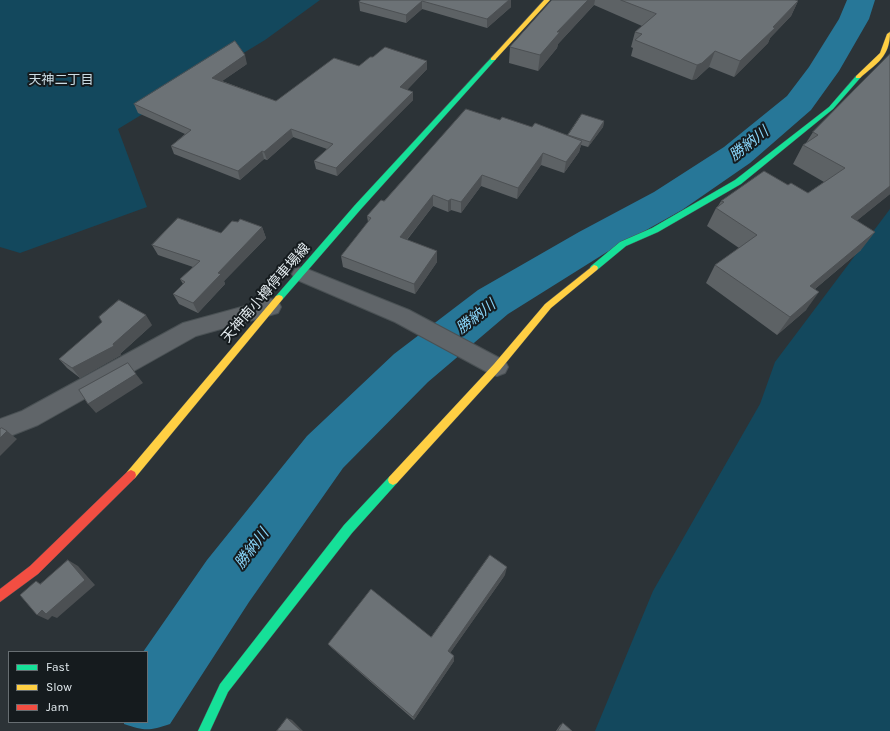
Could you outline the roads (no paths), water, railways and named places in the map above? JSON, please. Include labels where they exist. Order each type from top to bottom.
[{"type":"street","name":"天神南小樽停車場線","points":[[0,596],[34,570],[136,470],[271,307],[302,274],[358,207],[547,0]]},
{"type":"street","points":[[204,731],[224,688],[348,529],[496,367],[548,306],[623,244],[655,230],[738,182],[831,108],[861,74],[883,54],[890,34]]},
{"type":"street","points":[[302,274],[402,316],[458,345],[470,354],[496,367]]},
{"type":"street","points":[[0,430],[30,418],[190,329],[271,307]]},
{"type":"waterway","name":"勝納川","points":[[148,700],[228,581],[325,452],[411,368],[493,302],[593,242],[668,201],[737,155],[799,103],[823,71],[854,19],[861,0]]},
{"type":"district","name":"天神二丁目","points":[[61,80]]}]
